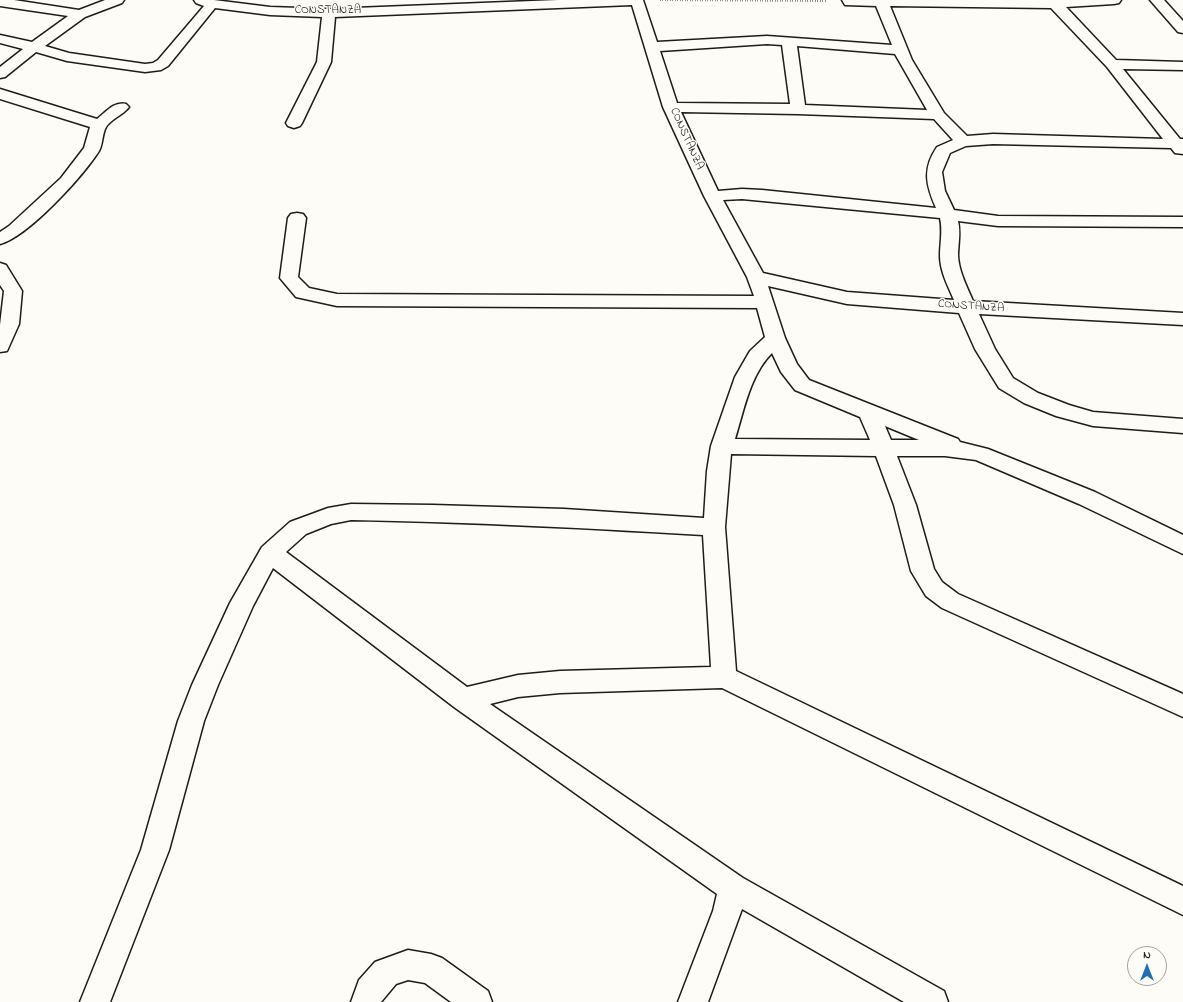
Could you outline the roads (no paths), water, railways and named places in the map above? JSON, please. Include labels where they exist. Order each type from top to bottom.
[{"type":"street","points":[[0,74],[34,46],[80,14],[117,0]]},
{"type":"street","name":"CONSTANZA","points":[[206,2],[270,11],[329,13],[638,0],[651,46],[672,107],[712,196],[756,277],[847,298],[966,307],[1183,319]]},
{"type":"street","points":[[849,1],[1053,2],[1114,0]]},
{"type":"street","points":[[1157,0],[1183,30]]},
{"type":"street","points":[[0,2],[80,14]]},
{"type":"street","points":[[0,38],[34,46],[67,58],[145,68],[156,67],[163,63],[206,2]]},
{"type":"street","points":[[881,2],[905,60],[938,115],[963,141]]},
{"type":"street","points":[[1053,2],[1112,64],[1180,146]]},
{"type":"street","points":[[294,123],[324,62],[329,13]]},
{"type":"street","points":[[651,46],[767,40],[901,50]]},
{"type":"street","points":[[789,41],[798,109]]},
{"type":"street","points":[[1112,64],[1183,66]]},
{"type":"street","points":[[0,94],[99,125]]},
{"type":"street","points":[[0,239],[15,230],[67,182],[92,149],[99,125],[121,107]]},
{"type":"street","points":[[672,107],[798,109],[938,115]]},
{"type":"street","points":[[1180,146],[1001,139],[963,141],[943,150],[934,172],[937,191],[948,215],[951,228],[949,257],[954,279],[988,354],[1006,383],[1031,398],[1063,411],[1093,419],[1183,426]]},
{"type":"street","points":[[712,196],[742,194],[762,195],[923,211],[998,221],[1183,222]]},
{"type":"street","points":[[297,218],[289,278],[303,293],[337,300],[765,302]]},
{"type":"street","points":[[0,269],[13,291],[10,324],[0,346]]},
{"type":"street","points":[[756,277],[775,338],[788,367],[802,385],[966,450],[980,454],[1087,498],[1183,545]]},
{"type":"street","points":[[724,677],[714,526],[718,471],[722,446],[745,377],[756,356],[775,338]]},
{"type":"street","points":[[868,412],[884,448],[905,505],[923,571],[934,589],[950,601],[1183,706]]},
{"type":"street","points":[[722,446],[966,450]]},
{"type":"street","points":[[95,1002],[155,850],[191,721],[205,685],[242,603],[270,552],[298,528],[307,523],[328,516],[351,512],[433,513],[564,518],[714,526]]},
{"type":"street","points":[[270,552],[463,699],[733,888],[933,1002]]},
{"type":"street","points":[[463,699],[518,686],[560,682],[724,677],[1183,900]]},
{"type":"street","points":[[694,1002],[727,911],[733,888]]},
{"type":"street","points":[[366,1002],[370,991],[386,973],[408,965],[431,969],[477,1002]]}]
